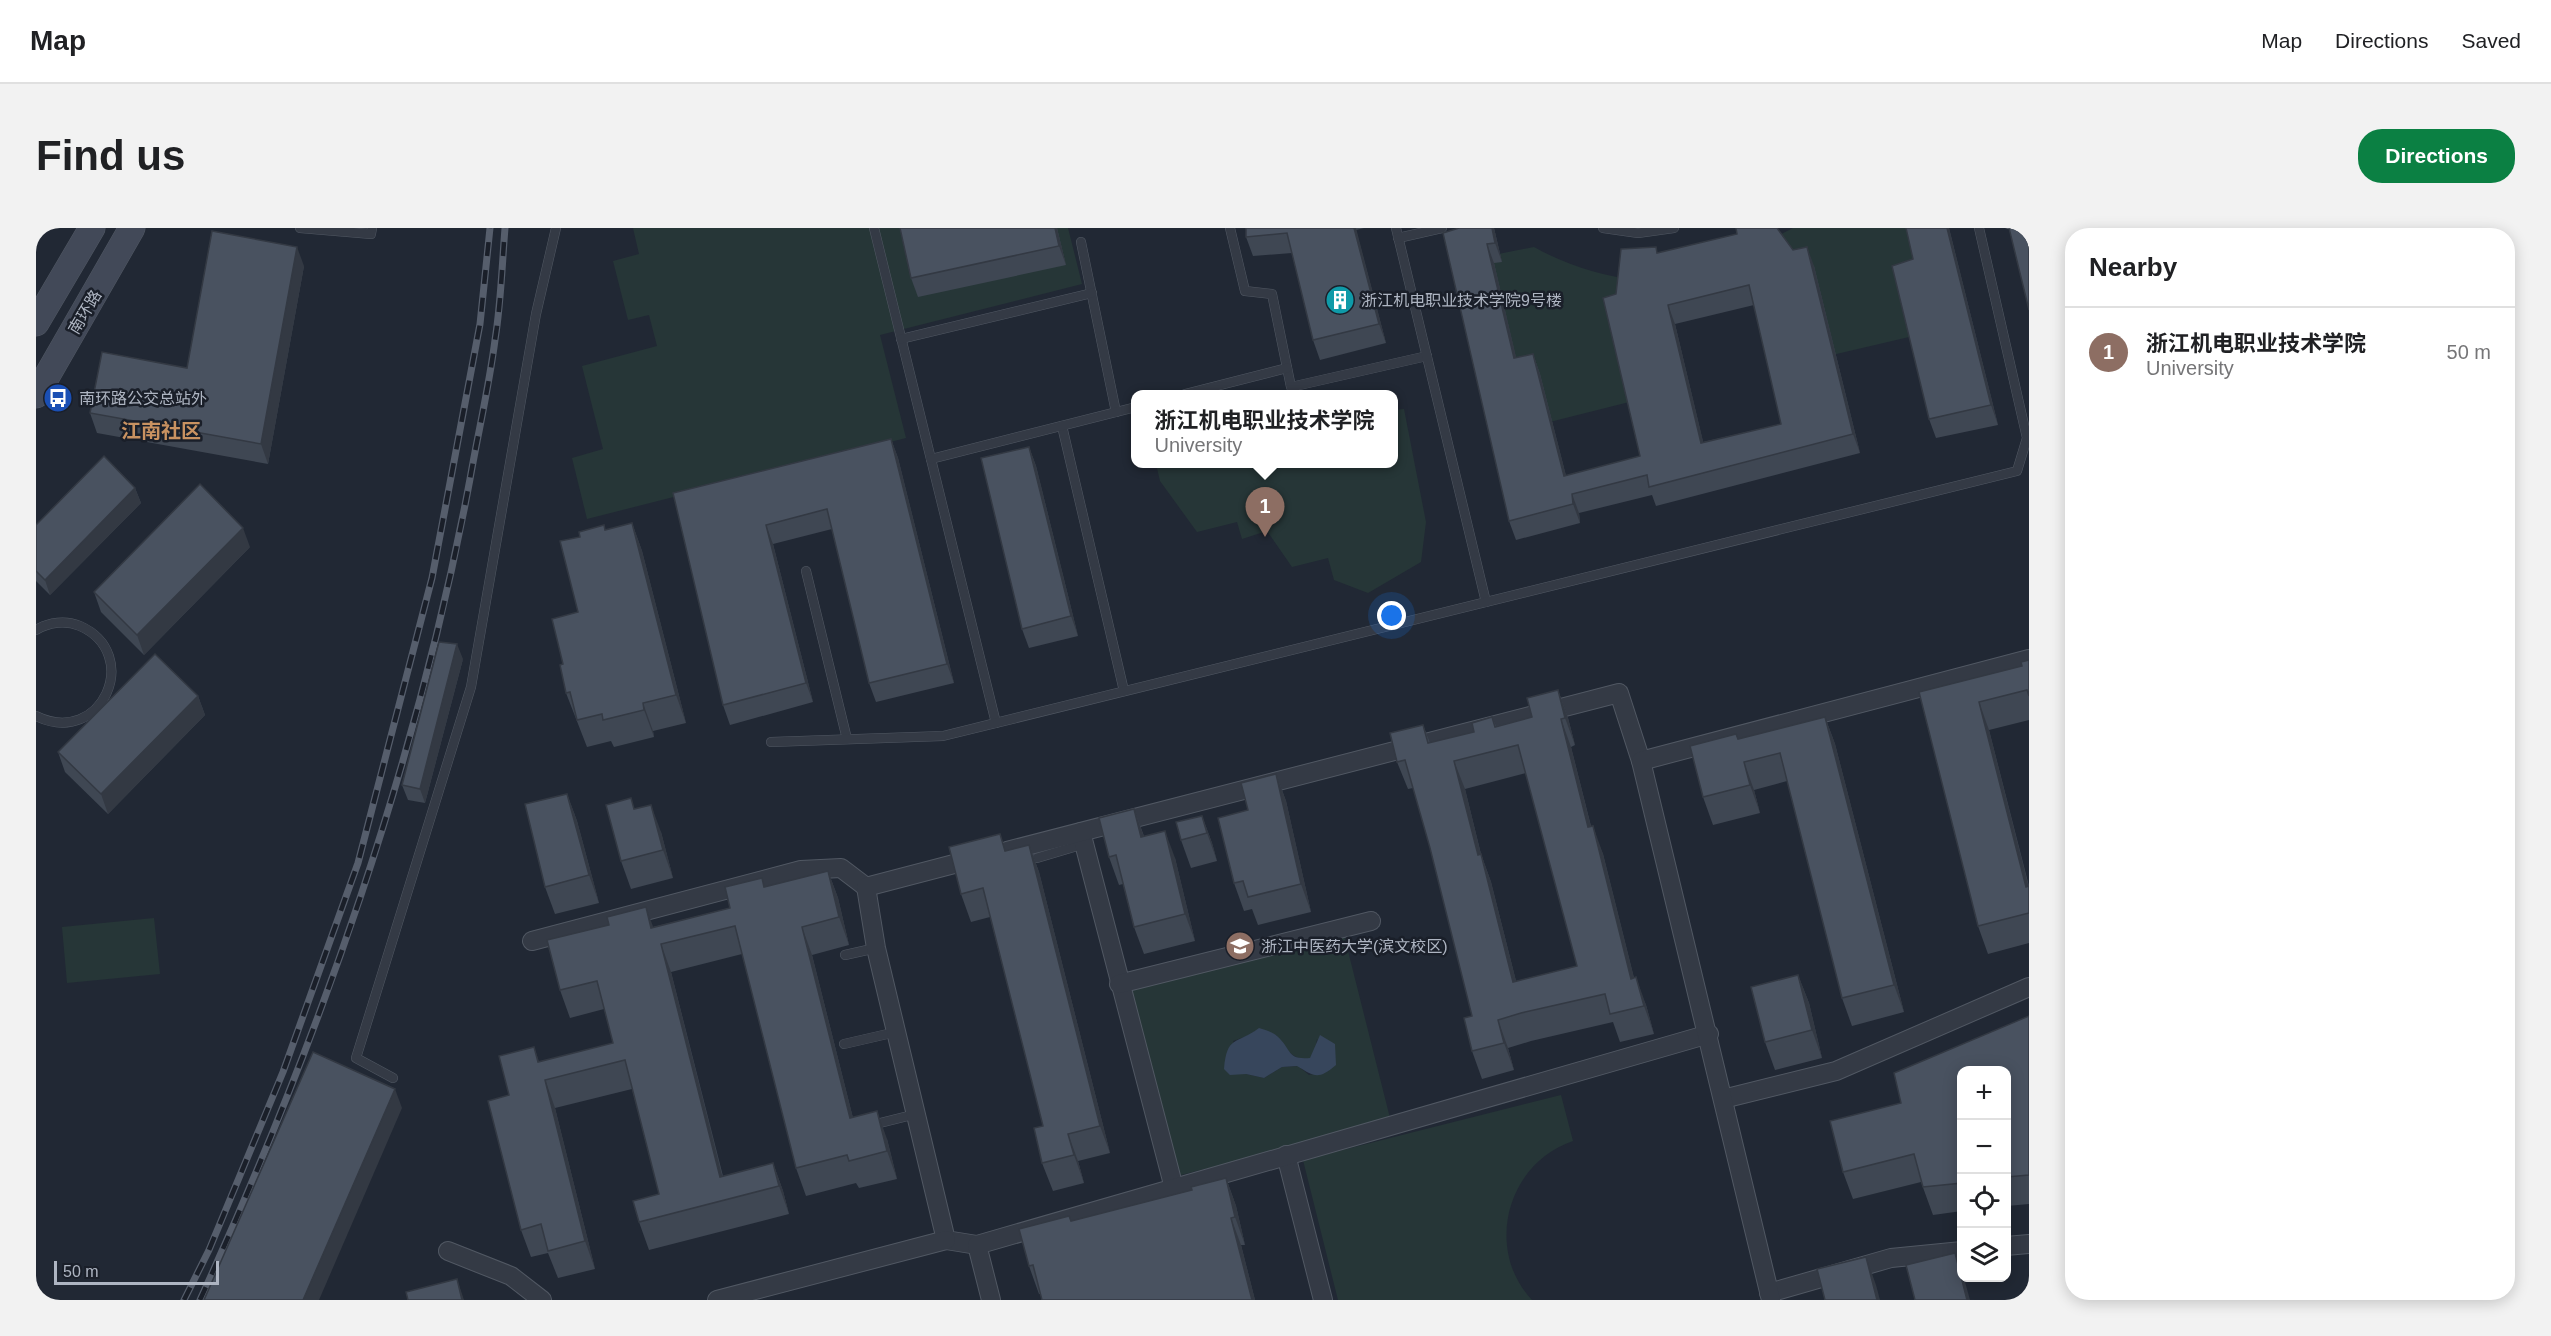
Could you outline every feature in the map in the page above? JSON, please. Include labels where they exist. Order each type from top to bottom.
[{"type":"main road","points":[[36,323],[92,228]]},
{"type":"main road","name":"南环路","points":[[36,395],[132,228]]},
{"type":"street","points":[[1641,761],[2029,659]]},
{"type":"street","points":[[866,887],[1082,838],[1619,693],[1641,761],[1709,1034],[1770,1297],[1891,1258],[1957,1251]]},
{"type":"street","points":[[1082,838],[1174,1188]]},
{"type":"street","points":[[532,940],[801,870],[841,868],[866,887],[876,948],[946,1240]]},
{"type":"street","points":[[1119,984],[1371,921]]},
{"type":"street","points":[[1723,1099],[1836,1071],[2029,987]]},
{"type":"street","points":[[717,1300],[946,1240],[977,1245],[1709,1034]]},
{"type":"street","points":[[1286,1155],[1323,1300]]},
{"type":"street","points":[[2011,1246],[2029,1244]]},
{"type":"street","points":[[977,1245],[991,1300]]},
{"type":"street","points":[[448,1251],[511,1276],[542,1300]]},
{"type":"lane","points":[[300,228],[371,234],[372,228]]},
{"type":"lane","points":[[393,1078],[356,1058],[471,687],[536,314],[556,228]]},
{"type":"lane","points":[[874,228],[996,723]]},
{"type":"lane","points":[[1230,228],[1245,291],[1272,294],[1291,387],[1427,356]]},
{"type":"lane","points":[[1442,228],[1397,233],[1486,602]]},
{"type":"lane","points":[[1604,228],[1638,233],[1674,228]]},
{"type":"lane","points":[[771,742],[943,736],[2018,471],[2027,438],[1979,228]]},
{"type":"lane","points":[[1081,242],[1116,412]]},
{"type":"lane","points":[[901,339],[1092,293]]},
{"type":"lane","points":[[1201,390],[1287,368]]},
{"type":"lane","points":[[931,459],[1131,408]]},
{"type":"lane","points":[[1062,426],[1124,691]]},
{"type":"lane","points":[[806,571],[847,739]]},
{"type":"lane","points":[[36,630],[63,622],[88,630],[106,649],[112,675],[104,700],[85,717],[60,723],[36,716]]},
{"type":"lane","points":[[1037,858],[1082,838]]},
{"type":"lane","points":[[845,956],[876,948]]},
{"type":"lane","points":[[844,1044],[896,1032]]},
{"type":"lane","points":[[870,1126],[916,1114]]},
{"type":"shaded area","points":[[633,228],[1068,228],[1082,284],[880,335],[906,438],[587,519],[572,458],[603,449],[582,366],[657,346],[649,315],[628,320],[613,261],[639,254]]},
{"type":"shaded area","points":[[1793,228],[1920,228],[1939,330],[1798,363],[1766,242]]},
{"type":"shaded area","points":[[1534,247],[1585,269],[1638,281],[1657,395],[1522,429],[1478,258]]},
{"type":"shaded area","points":[[1404,409],[1426,522],[1421,562],[1368,593],[1334,580],[1328,558],[1292,567],[1267,531],[1242,539],[1237,522],[1197,532],[1160,481],[1157,468],[1398,468],[1398,410]]},
{"type":"shaded area","points":[[154,918],[160,974],[67,983],[62,927]]},
{"type":"shaded area","points":[[1344,935],[1391,1122],[1177,1176],[1130,989]],"holes":[[[1255,1031],[1276,1035],[1290,1053],[1304,1059],[1310,1059],[1315,1051],[1317,1039],[1329,1071],[1309,1075],[1298,1066],[1282,1067],[1264,1078],[1246,1074],[1233,1041]]]},
{"type":"shaded area","points":[[1561,1095],[1573,1141],[1550,1152],[1532,1168],[1518,1188],[1510,1210],[1506,1233],[1509,1257],[1517,1279],[1532,1300],[1338,1300],[1303,1160]]},
{"type":"water","points":[[1259,1028],[1275,1035],[1290,1053],[1302,1058],[1310,1058],[1320,1035],[1335,1044],[1336,1065],[1320,1075],[1308,1073],[1297,1066],[1282,1067],[1264,1078],[1246,1074],[1230,1075],[1224,1069],[1225,1058],[1230,1046]]},
{"type":"building","points":[[900,228],[1055,228],[1059,246],[911,278]]},
{"type":"building","name":"浙江机电职业技术学院9号楼","points":[[1246,228],[1354,228],[1379,324],[1313,340],[1287,233],[1246,237]]},
{"type":"building","points":[[1459,228],[1492,228],[1495,243],[1487,244],[1514,358],[1533,354],[1564,476],[1640,456],[1603,298],[1616,294],[1621,249],[1656,247],[1657,253],[1737,234],[1736,228],[1777,228],[1793,250],[1807,247],[1853,434],[1649,487],[1647,475],[1572,494],[1573,504],[1509,521],[1443,233]],"holes":[[[1749,285],[1781,424],[1701,443],[1668,305]]]},
{"type":"building","points":[[1906,228],[1947,228],[1991,405],[1929,419],[1892,266],[1913,259]]},
{"type":"building","points":[[2009,228],[2029,228],[2029,310]]},
{"type":"building","points":[[212,231],[297,247],[261,444],[90,413],[102,352],[187,368]]},
{"type":"building","points":[[891,439],[947,664],[869,683],[827,509],[766,525],[806,683],[723,705],[673,493]]},
{"type":"building","points":[[1029,447],[1071,616],[1022,629],[981,458]]},
{"type":"building","points":[[104,456],[135,488],[45,580],[36,571],[36,525]]},
{"type":"building","points":[[200,484],[243,528],[137,635],[94,592]]},
{"type":"building","points":[[632,523],[676,695],[643,703],[644,710],[603,720],[602,714],[577,720],[570,692],[566,693],[560,665],[563,664],[552,619],[578,612],[560,541],[580,537],[579,532],[604,525],[605,530]]},
{"type":"building","points":[[439,642],[457,644],[420,789],[402,785]]},
{"type":"building","points":[[155,654],[198,696],[101,794],[58,752]]},
{"type":"building","points":[[2029,660],[2029,696],[2027,690],[1979,702],[2026,887],[2029,886],[2029,913],[1978,926],[1919,692],[2022,666],[2021,662]]},
{"type":"building","points":[[1558,690],[1565,718],[1561,719],[1588,827],[1593,826],[1631,979],[1636,977],[1644,1006],[1610,1014],[1605,994],[1521,1013],[1498,1020],[1504,1043],[1472,1051],[1464,1018],[1472,1016],[1430,848],[1405,760],[1397,762],[1390,733],[1423,725],[1428,743],[1474,732],[1472,723],[1492,717],[1495,727],[1532,717],[1527,698]],"holes":[[[1518,745],[1577,966],[1513,982],[1481,854],[1478,855],[1454,761]]]},
{"type":"building","points":[[1825,717],[1894,985],[1842,998],[1780,753],[1744,762],[1750,785],[1703,797],[1690,746],[1736,734],[1738,739]]},
{"type":"building","points":[[1276,774],[1301,884],[1248,897],[1243,881],[1234,883],[1218,818],[1248,810],[1241,783]]},
{"type":"building","points":[[567,794],[589,875],[545,887],[525,804]]},
{"type":"building","points":[[631,798],[634,809],[651,805],[663,850],[621,861],[606,805]]},
{"type":"building","points":[[1134,809],[1141,837],[1165,831],[1185,914],[1134,927],[1116,855],[1109,857],[1099,818]]},
{"type":"building","points":[[1202,816],[1207,833],[1181,840],[1176,822]]},
{"type":"building","points":[[1000,834],[1005,851],[1029,845],[1100,1126],[1068,1134],[1074,1155],[1042,1163],[1034,1128],[1043,1126],[983,888],[961,894],[949,847]]},
{"type":"building","points":[[828,871],[839,917],[802,927],[850,1118],[877,1111],[887,1151],[849,1161],[847,1155],[796,1168],[735,926],[661,944],[720,1177],[773,1163],[779,1186],[639,1222],[633,1201],[659,1194],[625,1060],[545,1080],[585,1241],[548,1251],[541,1224],[521,1230],[488,1101],[509,1095],[499,1056],[534,1047],[538,1062],[613,1043],[597,981],[560,990],[547,940],[609,925],[607,917],[646,907],[651,928],[730,908],[725,887],[762,878],[764,887]]},
{"type":"building","points":[[1798,975],[1812,1030],[1765,1042],[1751,987]]},
{"type":"building","points":[[2029,1016],[2029,1175],[2011,1177],[2011,1066],[1957,1066],[1957,1184],[1923,1187],[1914,1154],[1843,1172],[1830,1121],[1901,1103],[1894,1073]]},
{"type":"building","points":[[313,1052],[395,1089],[303,1300],[204,1300]]},
{"type":"building","points":[[1226,1178],[1235,1217],[1231,1218],[1252,1300],[1042,1300],[1033,1265],[1029,1266],[1019,1229],[1069,1216],[1071,1221],[1192,1190],[1191,1187]]},
{"type":"building","points":[[1955,1253],[1957,1282],[1962,1282],[1967,1300],[1915,1300],[1906,1265]]},
{"type":"building","points":[[1866,1257],[1877,1300],[1825,1300],[1817,1269]]},
{"type":"building","points":[[457,1279],[462,1300],[408,1300],[406,1292]]},
{"type":"railway","points":[[184,1300],[209,1250],[283,1072],[358,863],[432,578],[480,324],[490,228]]},
{"type":"railway","points":[[200,1300],[244,1201],[324,1000],[393,795],[448,585],[470,479],[497,326],[505,228]]},
{"type":"place","name":"浙江机电职业技术学院9号楼","points":[[1340,300]]},
{"type":"place","name":"南环路公交总站外","points":[[58,398]]},
{"type":"place","name":"浙江机电职业技术学院","points":[[1265,537]]},
{"type":"place","name":"浙江中医药大学(滨文校区)","points":[[1240,946]]},
{"type":"district","name":"江南社区","points":[[161,431]]}]
